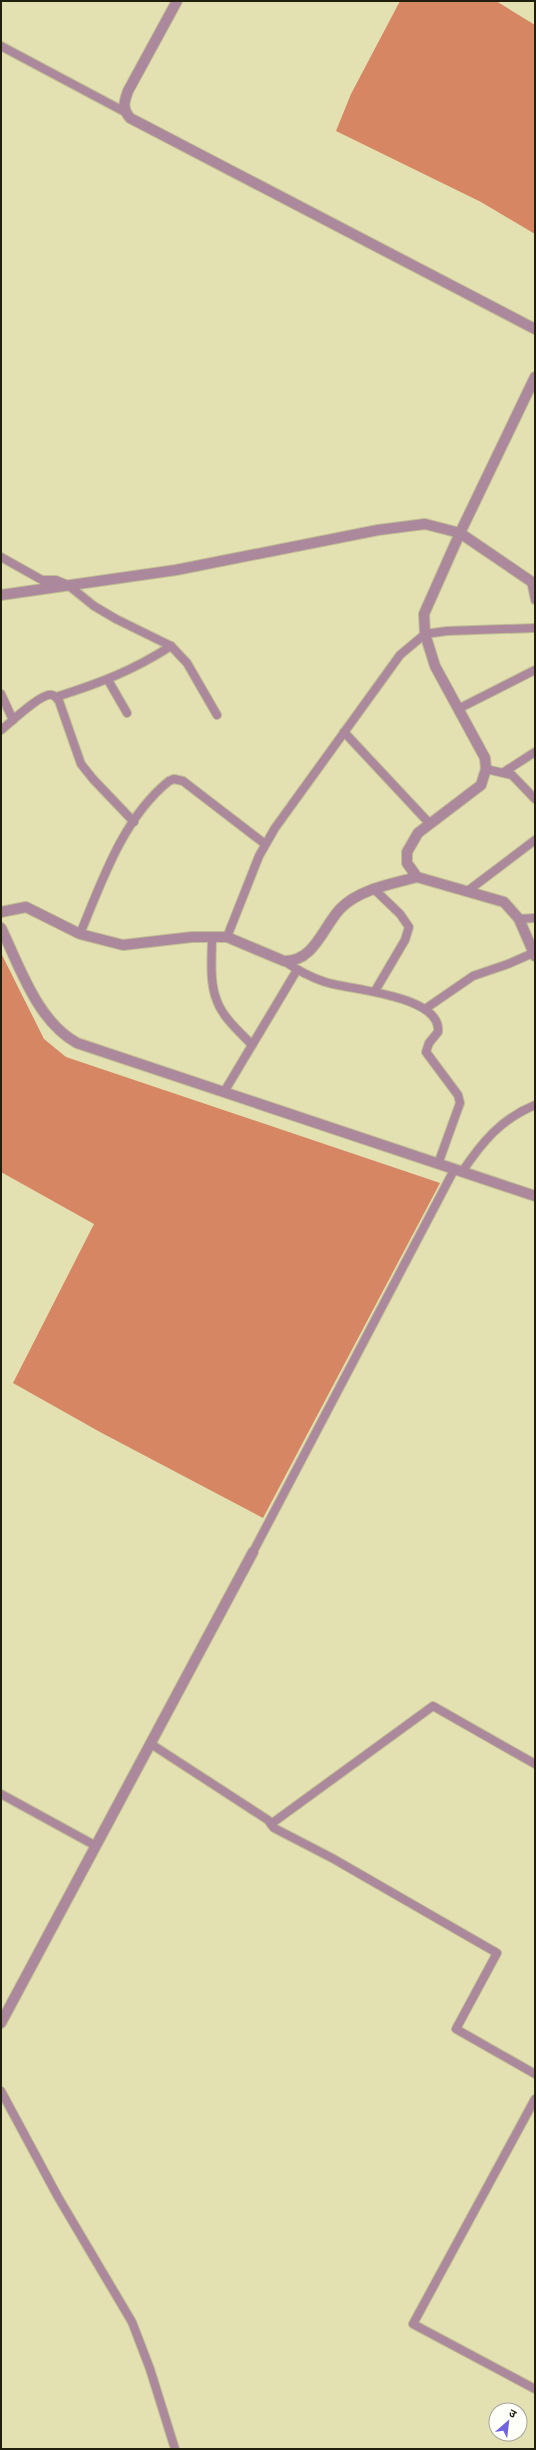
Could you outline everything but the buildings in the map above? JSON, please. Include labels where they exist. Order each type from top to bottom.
[{"type":"street","points":[[125,112],[123,104],[128,91],[177,1]]},
{"type":"street","points":[[1,46],[125,112],[135,122],[535,329]]},
{"type":"street","points":[[417,877],[407,863],[407,852],[418,833],[481,785],[486,769],[485,758],[435,666],[425,634],[426,608],[460,533],[535,377]]},
{"type":"street","points":[[1,595],[176,570],[411,525],[437,526],[460,533],[533,583],[535,600]]},
{"type":"street","points":[[1,557],[42,580],[56,580],[68,585],[94,606],[116,619],[171,646],[187,663],[217,715]]},
{"type":"street","points":[[227,937],[265,844],[390,668],[411,644],[425,634],[447,631],[535,628]]},
{"type":"street","points":[[1,730],[40,699],[49,695],[56,697],[108,680],[142,665],[171,646]]},
{"type":"street","points":[[458,709],[535,670]]},
{"type":"street","points":[[108,680],[128,713]]},
{"type":"street","points":[[1,694],[13,720]]},
{"type":"street","points":[[56,697],[59,701],[81,764],[92,779],[134,822]]},
{"type":"street","points":[[344,732],[430,824]]},
{"type":"street","points":[[504,772],[535,752]]},
{"type":"street","points":[[486,769],[512,775],[523,783],[535,799]]},
{"type":"street","points":[[80,934],[105,872],[134,822],[164,786],[174,779],[179,779],[265,844]]},
{"type":"street","points":[[469,890],[535,840]]},
{"type":"street","points":[[284,961],[292,961],[304,956],[317,942],[340,909],[352,899],[374,890],[417,877],[469,890],[504,902],[519,919],[534,954],[500,968],[473,976],[425,1009]]},
{"type":"street","points":[[374,890],[400,914],[409,927],[406,940],[375,992]]},
{"type":"street","points":[[1,912],[26,907],[80,934],[123,945],[212,936],[227,937],[284,961],[297,970],[326,982],[399,998],[425,1009],[439,1026],[438,1032],[429,1043],[426,1052],[460,1098],[458,1109],[438,1164]]},
{"type":"street","points":[[519,919],[535,918]]},
{"type":"street","points":[[1,928],[43,1010],[54,1026],[69,1039],[535,1196]]},
{"type":"street","points":[[212,936],[212,974],[217,1002],[224,1015],[252,1045]]},
{"type":"street","points":[[224,1092],[297,970]]},
{"type":"street","points":[[1,2022],[458,1171],[498,1126],[521,1111],[535,1105]]},
{"type":"street","points":[[270,1824],[433,1706],[535,1764]]},
{"type":"street","points":[[151,1744],[268,1820],[270,1824],[496,1953],[456,2029],[535,2074]]},
{"type":"street","points":[[1,1794],[96,1846]]},
{"type":"street","points":[[1,2091],[58,2197],[132,2322],[150,2369],[174,2449]]},
{"type":"street","points":[[535,2099],[413,2324],[535,2389]]},
{"type":"shaded area","points":[[400,1],[496,1],[535,25],[535,234],[481,202],[336,131],[351,94]]},
{"type":"shaded area","points":[[1,953],[44,1039],[66,1057],[440,1183],[263,1518],[100,1432],[13,1383],[94,1224],[1,1172]]}]
